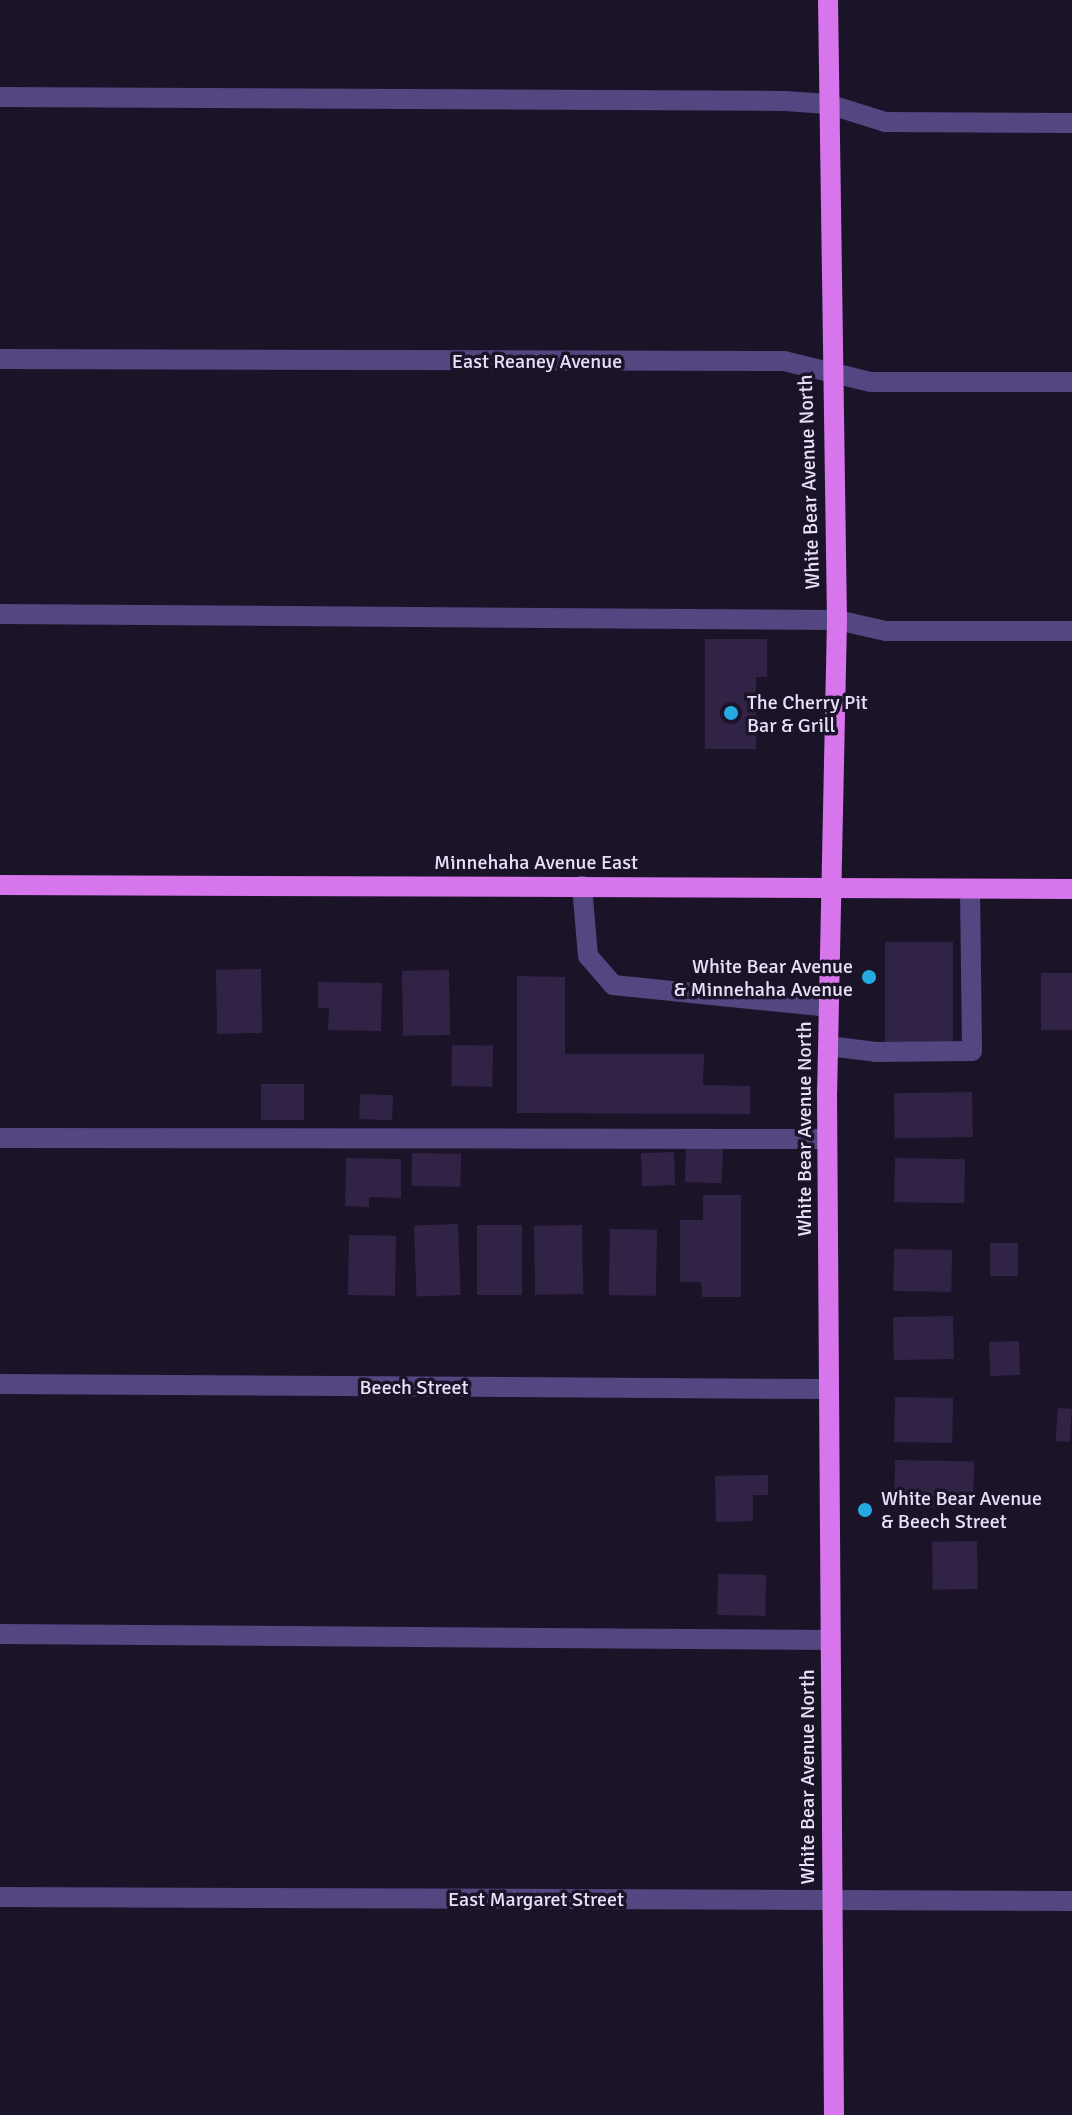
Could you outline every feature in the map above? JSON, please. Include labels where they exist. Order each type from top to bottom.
[{"type":"main road","name":"White Bear Avenue North","points":[[828,0],[830,370],[837,620],[829,888],[827,1139],[834,2115]]},
{"type":"main road","name":"Minnehaha Avenue East","points":[[0,885],[1072,889]]},
{"type":"street","points":[[0,97],[828,104],[885,122],[1072,123]]},
{"type":"street","name":"East Reaney Avenue","points":[[0,359],[784,361],[871,382],[1072,382]]},
{"type":"street","points":[[0,614],[837,620],[886,631],[1072,631]]},
{"type":"street","points":[[582,886],[588,956],[613,985],[828,1007]]},
{"type":"street","points":[[828,1046],[876,1052],[972,1051],[970,889]]},
{"type":"street","points":[[0,1138],[827,1139]]},
{"type":"street","name":"Beech Street","points":[[0,1384],[827,1389]]},
{"type":"street","points":[[0,1634],[830,1640]]},
{"type":"street","name":"East Margaret Street","points":[[0,1897],[1072,1901]]},
{"type":"building","name":"The Cherry Pit Bar & Grill","points":[[705,639],[767,639],[767,677],[756,677],[756,749],[705,749]]},
{"type":"building","points":[[885,942],[953,942],[953,1042],[885,1042]]},
{"type":"building","points":[[261,969],[262,1033],[217,1034],[216,970]]},
{"type":"building","points":[[449,970],[450,1035],[403,1036],[402,971]]},
{"type":"building","points":[[1041,973],[1072,973],[1072,1030],[1041,1030]]},
{"type":"building","points":[[517,976],[565,977],[565,1054],[704,1054],[703,1085],[750,1086],[750,1114],[517,1113]]},
{"type":"building","points":[[318,982],[382,983],[381,1031],[328,1030],[329,1008],[318,1008]]},
{"type":"building","points":[[452,1045],[493,1046],[492,1087],[451,1086]]},
{"type":"building","points":[[261,1084],[304,1084],[304,1120],[261,1120]]},
{"type":"building","points":[[972,1092],[973,1137],[895,1138],[894,1093]]},
{"type":"building","points":[[360,1094],[393,1095],[392,1120],[359,1119]]},
{"type":"building","points":[[686,1147],[723,1148],[722,1183],[685,1182]]},
{"type":"building","points":[[674,1152],[675,1185],[642,1186],[641,1153]]},
{"type":"building","points":[[412,1153],[461,1154],[460,1187],[411,1186]]},
{"type":"building","points":[[346,1158],[401,1159],[401,1198],[369,1197],[369,1207],[345,1206]]},
{"type":"building","points":[[895,1158],[965,1159],[964,1203],[894,1202]]},
{"type":"building","points":[[703,1195],[741,1195],[741,1297],[702,1297],[701,1282],[680,1282],[680,1220],[703,1220]]},
{"type":"building","points":[[458,1224],[460,1295],[417,1296],[414,1226]]},
{"type":"building","points":[[477,1225],[522,1225],[522,1295],[477,1295]]},
{"type":"building","points":[[582,1225],[583,1294],[535,1295],[534,1226]]},
{"type":"building","points":[[610,1229],[657,1230],[656,1296],[609,1295]]},
{"type":"building","points":[[349,1235],[396,1236],[395,1296],[348,1295]]},
{"type":"building","points":[[990,1243],[1018,1243],[1018,1276],[990,1276]]},
{"type":"building","points":[[894,1249],[952,1250],[951,1292],[893,1291]]},
{"type":"building","points":[[953,1316],[954,1359],[894,1360],[893,1317]]},
{"type":"building","points":[[1019,1341],[1020,1375],[990,1376],[989,1342]]},
{"type":"building","points":[[895,1397],[953,1398],[952,1443],[894,1442]]},
{"type":"building","points":[[1058,1408],[1072,1409],[1070,1442],[1056,1441]]},
{"type":"building","points":[[895,1460],[974,1461],[973,1508],[894,1507]]},
{"type":"building","points":[[768,1475],[768,1495],[753,1495],[753,1521],[716,1522],[715,1476]]},
{"type":"building","points":[[977,1541],[978,1589],[933,1590],[932,1542]]},
{"type":"building","points":[[718,1574],[766,1575],[765,1616],[717,1615]]},
{"type":"place","name":"The Cherry Pit Bar & Grill","points":[[731,713]]},
{"type":"place","name":"White Bear Avenue & Minnehaha Avenue","points":[[869,977]]},
{"type":"place","name":"White Bear Avenue & Beech Street","points":[[865,1510]]}]
